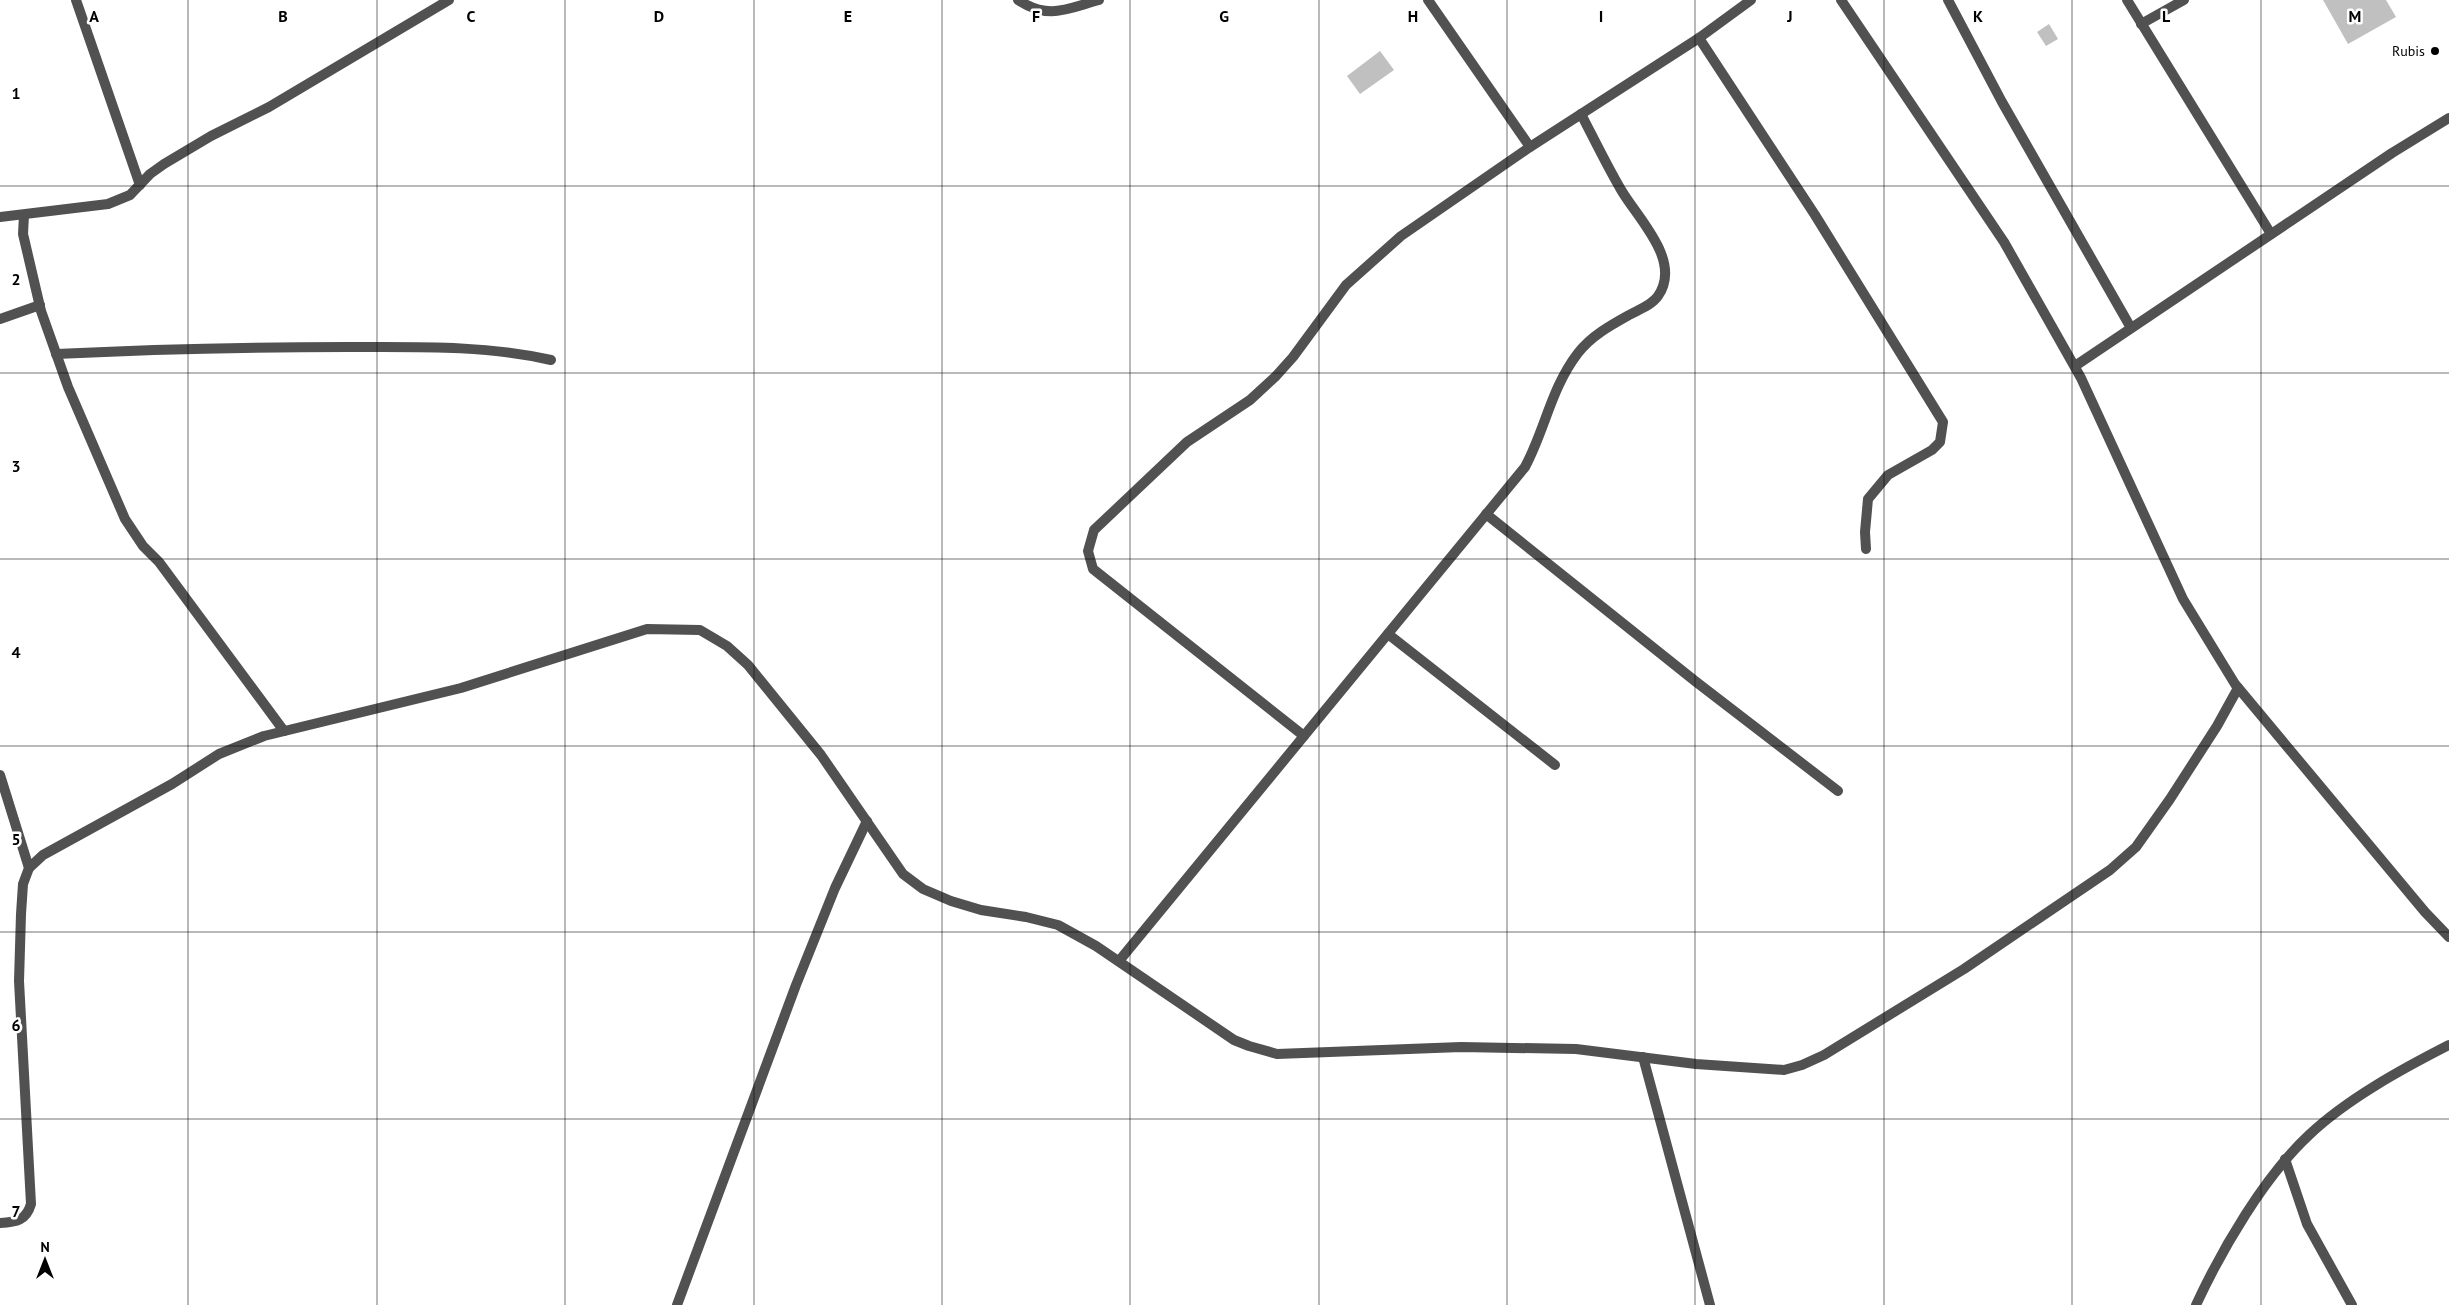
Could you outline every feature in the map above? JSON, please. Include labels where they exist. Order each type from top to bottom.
[{"type":"street","points":[[76,0],[140,185]]},
{"type":"street","points":[[0,217],[24,216],[108,204],[130,195],[164,164],[211,136],[269,107],[449,0]]},
{"type":"street","points":[[1018,0],[1031,8],[1053,13],[1099,0]]},
{"type":"street","points":[[1428,0],[1530,147]]},
{"type":"street","points":[[1304,736],[1093,569],[1088,551],[1094,530],[1187,442],[1250,400],[1276,376],[1346,285],[1402,236],[1530,147],[1699,38],[1751,0]]},
{"type":"street","points":[[1841,0],[2004,242],[2075,366],[2184,599],[2238,688],[2418,904],[2449,937]]},
{"type":"street","points":[[1948,0],[2002,102],[2130,328]]},
{"type":"street","points":[[2126,0],[2271,234]]},
{"type":"street","points":[[2141,24],[2184,0]]},
{"type":"street","points":[[1699,38],[1815,216],[1943,422],[1940,442],[1932,450],[1888,475],[1868,500],[1865,532],[1866,549]]},
{"type":"street","points":[[1119,961],[1525,467],[1536,446],[1545,415],[1557,387],[1578,353],[1604,329],[1648,305],[1658,296],[1663,283],[1664,266],[1655,238],[1620,190],[1582,114]]},
{"type":"street","points":[[2075,366],[2392,152],[2449,118]]},
{"type":"street","points":[[24,216],[23,234],[40,305],[56,354],[68,387],[125,519],[142,546],[159,562],[284,731]]},
{"type":"street","points":[[0,319],[40,305]]},
{"type":"street","points":[[56,354],[195,348],[434,347],[514,352],[551,360]]},
{"type":"street","points":[[1486,514],[1695,681],[1838,791]]},
{"type":"street","points":[[0,1223],[18,1222],[28,1214],[31,1204],[19,981],[23,884],[29,868],[43,855],[172,784],[219,754],[264,736],[461,688],[646,629],[700,630],[727,646],[748,665],[821,755],[903,874],[923,889],[981,910],[1026,917],[1058,925],[1119,961],[1234,1040],[1277,1054],[1461,1047],[1576,1049],[1696,1064],[1784,1070],[1802,1065],[1824,1055],[1964,969],[2084,890],[2110,870],[2136,847],[2195,761],[2238,688]]},
{"type":"street","points":[[1388,634],[1555,765]]},
{"type":"street","points":[[0,775],[29,868]]},
{"type":"street","points":[[676,1305],[796,985],[835,888],[867,821]]},
{"type":"street","points":[[2196,1305],[2239,1228],[2285,1160],[2309,1135],[2332,1116],[2395,1075],[2449,1046]]},
{"type":"street","points":[[1643,1057],[1710,1305]]},
{"type":"street","points":[[2285,1160],[2307,1224],[2352,1305]]},
{"type":"building","points":[[2323,0],[2386,0],[2396,17],[2348,44]]},
{"type":"building","points":[[2049,24],[2058,39],[2046,46],[2037,32]]},
{"type":"building","points":[[1380,51],[1394,70],[1360,94],[1347,76]]},
{"type":"place","name":"Rubis","points":[[2435,51]]}]
